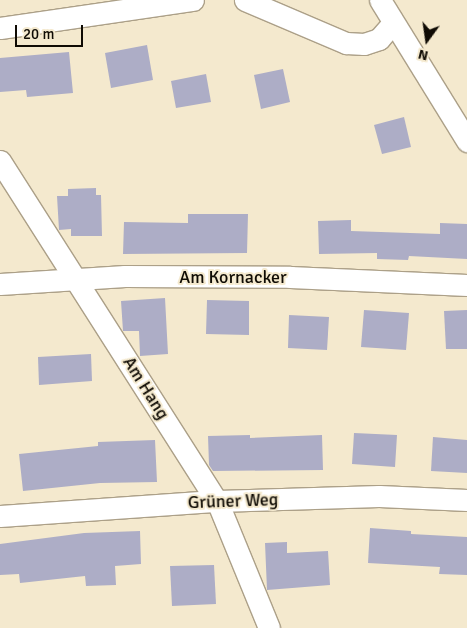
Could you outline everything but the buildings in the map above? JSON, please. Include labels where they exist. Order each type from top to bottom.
[{"type":"street","points":[[0,28],[193,0]]},
{"type":"street","points":[[245,0],[346,43],[364,44],[379,39],[393,23]]},
{"type":"street","points":[[380,0],[467,140]]},
{"type":"street","name":"Am Hang","points":[[0,161],[217,501],[269,628]]},
{"type":"street","name":"Am Kornacker","points":[[0,284],[77,279],[290,277],[467,285]]},
{"type":"street","name":"Grüner Weg","points":[[0,516],[217,501],[379,496],[467,500]]}]
